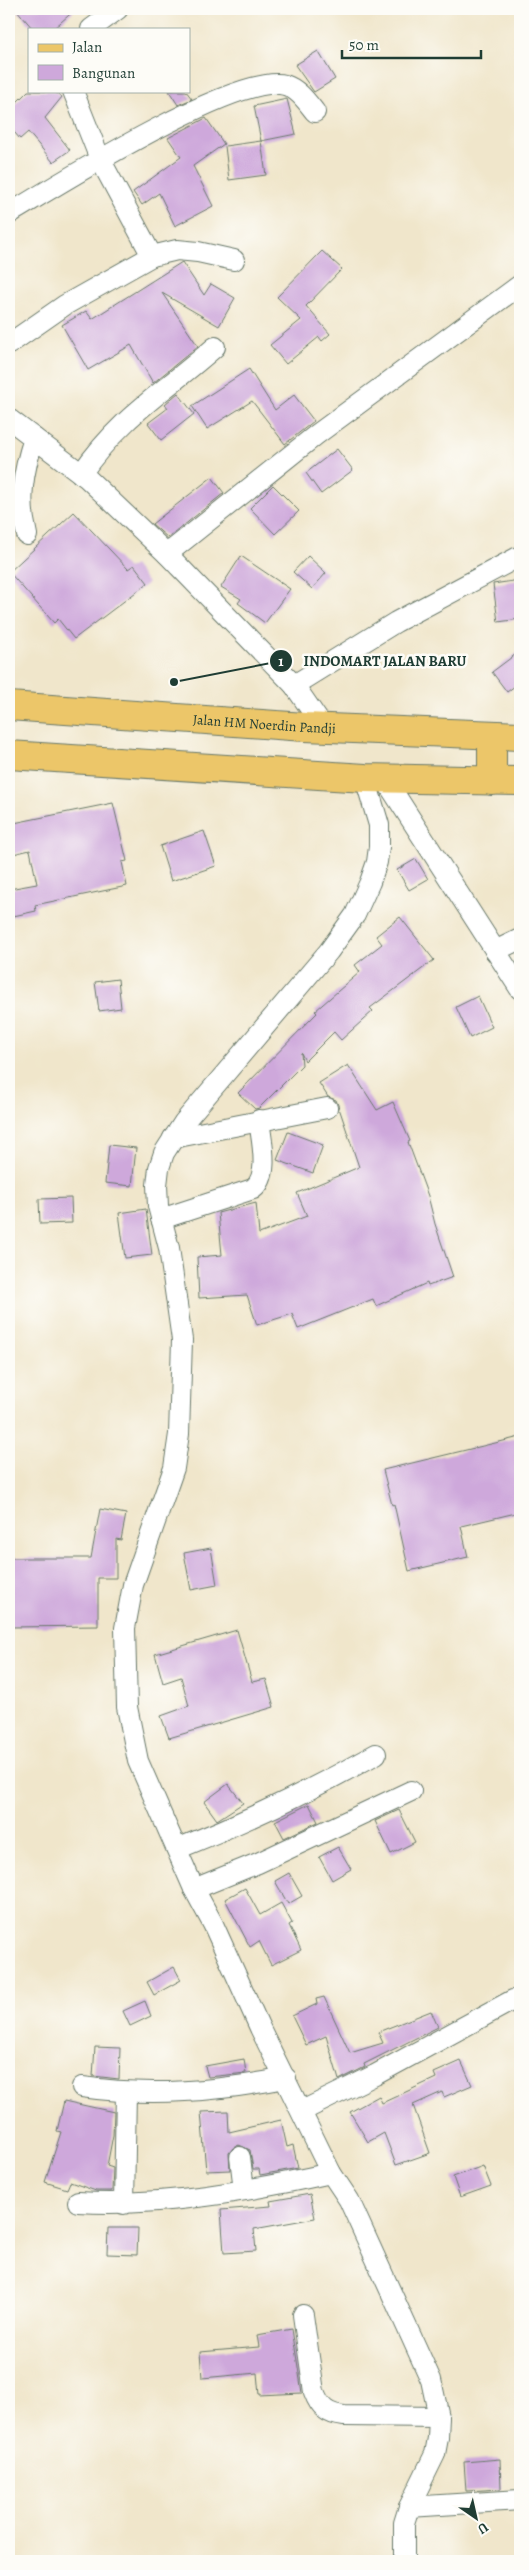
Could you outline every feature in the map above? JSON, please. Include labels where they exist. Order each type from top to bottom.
[{"type":"main road","name":"Jalan HM Noerdin Pandji","points":[[9,706],[323,727],[520,736]]},
{"type":"main road","points":[[492,736],[492,781]]},
{"type":"main road","points":[[9,756],[374,778],[520,781]]},
{"type":"street","points":[[92,28],[118,9]]},
{"type":"street","points":[[9,214],[100,159],[190,113],[261,86],[275,84],[293,89],[315,112]]},
{"type":"street","points":[[72,92],[100,159],[152,256]]},
{"type":"street","points":[[9,344],[65,306],[152,256],[178,250],[198,252],[234,260]]},
{"type":"street","points":[[166,554],[316,435],[520,285]]},
{"type":"street","points":[[81,474],[96,451],[120,424],[215,347]]},
{"type":"street","points":[[9,418],[81,474],[166,554],[294,684],[323,727]]},
{"type":"street","points":[[27,535],[22,506],[22,487],[25,466],[34,438]]},
{"type":"street","points":[[294,684],[404,618],[520,556]]},
{"type":"street","points":[[374,778],[496,951],[520,989]]},
{"type":"street","points":[[374,778],[379,825],[377,862],[355,915],[329,951],[208,1091],[173,1138],[159,1168],[157,1185],[161,1219],[178,1305],[182,1340],[179,1434],[174,1468],[147,1543],[130,1602],[125,1628],[127,1708],[138,1761],[194,1889],[213,1924],[260,2028],[332,2173],[349,2200],[431,2380],[439,2417],[438,2438],[435,2454],[409,2507],[404,2523],[404,2561]]},
{"type":"street","points":[[496,951],[520,939]]},
{"type":"street","points":[[173,1138],[327,1108]]},
{"type":"street","points":[[161,1219],[253,1189],[258,1185],[262,1176],[259,1120]]},
{"type":"street","points":[[177,1849],[246,1822],[312,1790],[376,1754]]},
{"type":"street","points":[[194,1889],[258,1863],[411,1791]]},
{"type":"street","points":[[302,2111],[375,2075],[513,2000]]},
{"type":"street","points":[[82,2088],[126,2092],[171,2093],[241,2086],[286,2078]]},
{"type":"street","points":[[124,2204],[126,2092]]},
{"type":"street","points":[[240,2157],[244,2190]]},
{"type":"street","points":[[78,2202],[124,2204],[244,2190],[332,2173]]},
{"type":"street","points":[[303,2315],[314,2392],[318,2403],[325,2410],[339,2415],[439,2417]]},
{"type":"street","points":[[409,2507],[520,2500]]},
{"type":"building","points":[[16,9],[76,9],[54,28],[32,28]]},
{"type":"building","points":[[318,51],[335,79],[314,92],[295,65]]},
{"type":"building","points":[[28,91],[55,92],[62,97],[45,118],[70,150],[53,162],[28,132],[20,139],[9,126],[9,110]]},
{"type":"building","points":[[170,92],[187,92],[192,99],[178,105]]},
{"type":"building","points":[[287,99],[296,134],[261,141],[254,106]]},
{"type":"building","points":[[206,118],[224,144],[193,166],[213,206],[175,226],[159,193],[142,205],[133,192],[181,157],[168,138]]},
{"type":"building","points":[[261,141],[266,175],[229,180],[225,146]]},
{"type":"building","points":[[322,251],[342,269],[306,306],[330,334],[322,341],[319,337],[286,364],[270,345],[301,320],[277,297]]},
{"type":"building","points":[[182,262],[204,295],[211,284],[235,298],[219,326],[162,293],[198,346],[153,383],[131,345],[88,370],[62,325],[86,311],[92,319]]},
{"type":"building","points":[[249,369],[275,410],[294,395],[314,421],[285,444],[252,401],[207,429],[192,406]]},
{"type":"building","points":[[178,393],[194,414],[161,440],[148,423],[168,408],[165,404]]},
{"type":"building","points":[[337,449],[353,470],[321,494],[306,473]]},
{"type":"building","points":[[212,477],[224,493],[168,538],[152,524]]},
{"type":"building","points":[[273,485],[299,511],[275,534],[250,508]]},
{"type":"building","points":[[74,512],[128,569],[134,565],[148,583],[74,639],[58,619],[54,623],[9,572]]},
{"type":"building","points":[[241,556],[290,589],[265,623],[238,603],[241,599],[221,587]]},
{"type":"building","points":[[308,556],[326,573],[312,589],[293,572]]},
{"type":"building","points":[[520,580],[520,619],[498,622],[493,584]]},
{"type":"building","points":[[520,651],[520,682],[507,692],[492,672]]},
{"type":"building","points":[[113,803],[127,861],[122,862],[127,886],[35,905],[36,911],[9,917],[9,889],[37,884],[30,850],[9,855],[9,824]]},
{"type":"building","points":[[204,831],[216,866],[171,881],[160,846]]},
{"type":"building","points":[[416,859],[428,879],[409,890],[397,870]]},
{"type":"building","points":[[400,917],[434,960],[370,1008],[373,1011],[341,1040],[334,1032],[305,1061],[301,1053],[302,1065],[259,1108],[255,1109],[238,1093],[317,1013],[315,1011],[360,972],[355,965],[382,944],[376,936]]},
{"type":"building","points":[[118,979],[121,1008],[99,1011],[95,982]]},
{"type":"building","points":[[478,996],[492,1027],[470,1038],[456,1007]]},
{"type":"building","points":[[348,1065],[377,1110],[393,1102],[410,1141],[408,1142],[428,1196],[435,1224],[453,1277],[428,1286],[427,1283],[376,1306],[373,1299],[298,1329],[292,1314],[257,1325],[247,1295],[199,1298],[197,1257],[222,1255],[218,1213],[256,1203],[259,1234],[307,1216],[297,1193],[359,1167],[336,1100],[328,1097],[319,1083]]},
{"type":"building","points":[[288,1132],[323,1145],[313,1173],[277,1160]]},
{"type":"building","points":[[109,1145],[136,1148],[132,1186],[105,1183]]},
{"type":"building","points":[[71,1198],[72,1223],[40,1224],[39,1199]]},
{"type":"building","points":[[146,1209],[152,1255],[125,1258],[119,1213]]},
{"type":"building","points":[[520,1437],[520,1512],[461,1526],[468,1557],[409,1571],[394,1504],[392,1505],[383,1470]]},
{"type":"building","points":[[100,1509],[126,1514],[121,1540],[116,1539],[116,1578],[98,1578],[98,1626],[9,1627],[9,1558],[91,1558]]},
{"type":"building","points":[[211,1548],[217,1585],[191,1590],[184,1553]]},
{"type":"building","points":[[237,1630],[252,1682],[266,1679],[274,1707],[169,1738],[161,1716],[189,1706],[181,1677],[163,1683],[155,1654]]},
{"type":"building","points":[[228,1784],[243,1803],[217,1820],[204,1802]]},
{"type":"building","points":[[309,1804],[318,1822],[284,1838],[275,1821]]},
{"type":"building","points":[[399,1810],[415,1842],[391,1854],[375,1821]]},
{"type":"building","points":[[338,1847],[351,1869],[332,1880],[319,1857]]},
{"type":"building","points":[[289,1873],[302,1896],[288,1904],[275,1881]]},
{"type":"building","points":[[245,1888],[260,1915],[281,1903],[292,1923],[289,1925],[301,1950],[271,1965],[259,1941],[250,1947],[225,1899]]},
{"type":"building","points":[[174,1967],[181,1980],[154,1995],[147,1982]]},
{"type":"building","points":[[324,1997],[350,2053],[383,2043],[378,2032],[431,2011],[438,2027],[364,2064],[365,2067],[339,2080],[326,2036],[306,2045],[292,2016],[317,2004],[316,1999]]},
{"type":"building","points":[[145,2001],[151,2016],[130,2026],[123,2011]]},
{"type":"building","points":[[95,2047],[120,2048],[119,2079],[93,2076]]},
{"type":"building","points":[[244,2059],[246,2073],[208,2077],[205,2066]]},
{"type":"building","points":[[461,2061],[472,2085],[444,2097],[442,2092],[413,2105],[430,2153],[396,2165],[384,2133],[368,2142],[350,2112],[379,2096],[382,2103],[436,2078],[434,2073]]},
{"type":"building","points":[[64,2101],[114,2112],[113,2135],[107,2166],[113,2168],[112,2191],[96,2191],[70,2182],[67,2189],[45,2182],[61,2132],[57,2131]]},
{"type":"building","points":[[228,2111],[229,2132],[281,2120],[287,2147],[293,2145],[298,2168],[260,2175],[259,2169],[253,2169],[250,2150],[239,2145],[229,2153],[230,2170],[206,2171],[201,2112]]},
{"type":"building","points":[[483,2166],[491,2186],[460,2197],[453,2177]]},
{"type":"building","points":[[310,2194],[315,2218],[254,2229],[256,2251],[224,2253],[221,2210],[271,2206],[270,2201]]},
{"type":"building","points":[[108,2228],[138,2228],[137,2255],[107,2254]]},
{"type":"building","points":[[292,2329],[302,2393],[259,2395],[257,2373],[202,2378],[200,2352],[259,2347],[257,2335]]},
{"type":"building","points":[[500,2459],[501,2489],[466,2491],[464,2462]]},
{"type":"place","name":"INDOMART JALAN BARU","points":[[174,682]]}]
